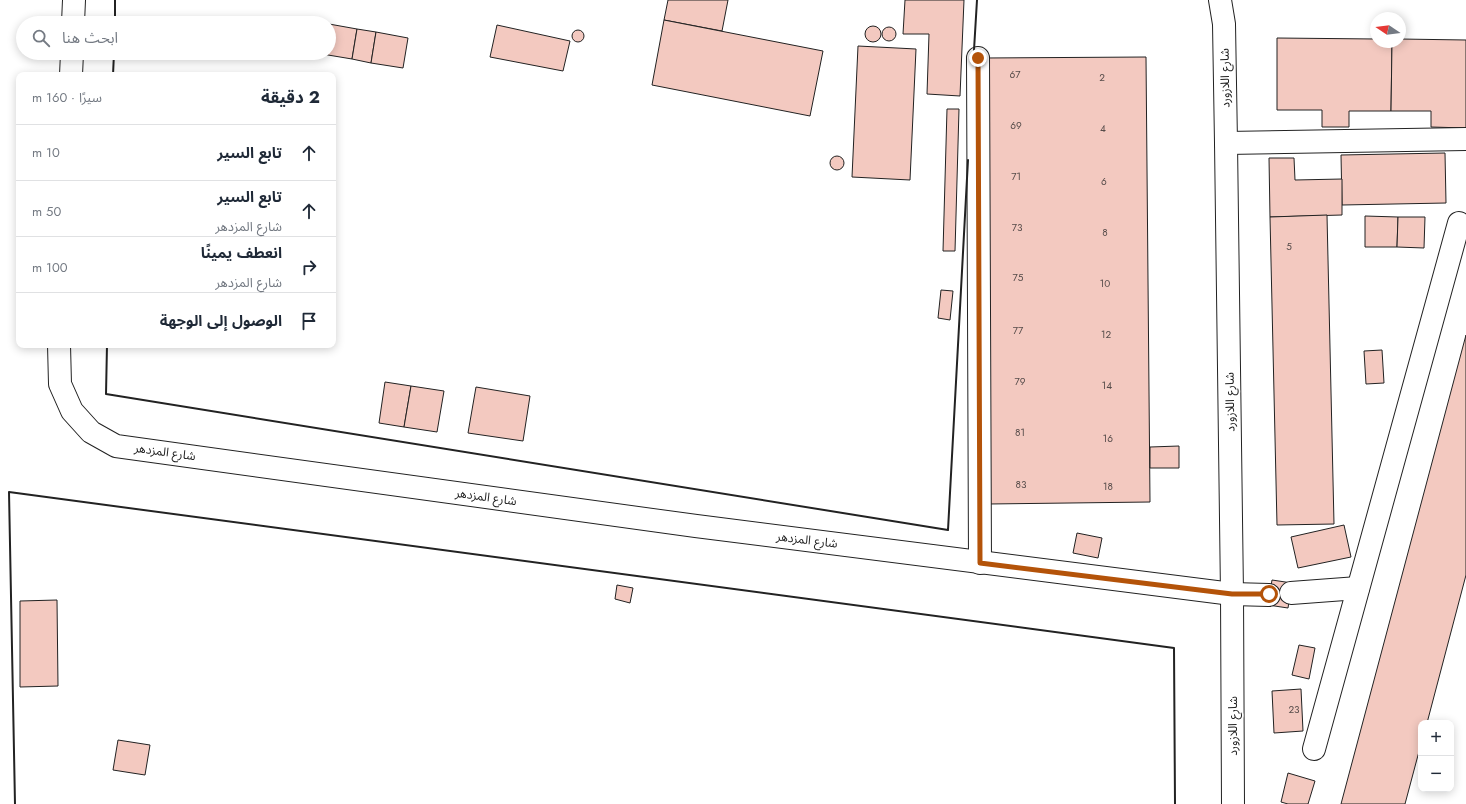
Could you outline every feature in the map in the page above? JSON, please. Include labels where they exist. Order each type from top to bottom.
[{"type":"street","points":[[73,16],[74,0]]},
{"type":"street","name":"شارع اللازورد","points":[[1220,0],[1224,24],[1226,143],[1232,594],[1233,804]]},
{"type":"street","points":[[978,58],[980,563]]},
{"type":"street","points":[[71,72],[72,60]]},
{"type":"street","points":[[1226,143],[1466,140]]},
{"type":"street","points":[[1314,749],[1459,223]]},
{"type":"street","name":"شارع المزدهر","points":[[59,348],[60,384],[72,411],[91,432],[116,446],[696,526],[980,563],[1232,594],[1269,594]]},
{"type":"street","points":[[1291,593],[1358,588]]},
{"type":"building","points":[[668,0],[728,0],[722,31],[664,20]]},
{"type":"building","points":[[905,0],[964,0],[960,96],[927,94],[929,34],[903,34]]},
{"type":"building","points":[[664,20],[823,51],[810,116],[652,85]]},
{"type":"building","points":[[336,25],[357,29],[352,59],[336,56]]},
{"type":"building","points":[[497,25],[570,41],[563,71],[490,57]]},
{"type":"building","points":[[873,26],[879,28],[881,34],[879,40],[873,42],[867,40],[865,34],[867,28]]},
{"type":"building","points":[[889,27],[894,29],[896,34],[894,39],[889,41],[884,39],[882,34],[884,29]]},
{"type":"building","points":[[357,29],[376,32],[371,63],[352,59]]},
{"type":"building","points":[[576,30],[580,30],[584,36],[580,42],[576,42],[572,38],[572,34]]},
{"type":"building","points":[[376,32],[408,38],[403,68],[371,63]]},
{"type":"building","points":[[1277,38],[1370,39],[1370,48],[1392,48],[1391,111],[1349,111],[1349,127],[1322,127],[1322,110],[1277,110]]},
{"type":"building","points":[[1406,39],[1466,40],[1466,128],[1431,127],[1431,111],[1391,111],[1392,48],[1406,48]]},
{"type":"building","points":[[858,46],[916,49],[910,180],[852,177]]},
{"type":"building","points":[[1146,57],[1150,502],[989,504],[984,58]]},
{"type":"building","points":[[947,109],[959,109],[955,251],[943,251]]},
{"type":"building","points":[[1445,153],[1446,203],[1342,205],[1341,155]]},
{"type":"building","points":[[837,156],[842,158],[844,163],[842,168],[837,170],[832,168],[830,163],[832,158]]},
{"type":"building","points":[[1269,158],[1294,158],[1295,180],[1342,179],[1342,215],[1270,217]]},
{"type":"building","points":[[1327,215],[1334,524],[1277,525],[1270,217]]},
{"type":"building","points":[[1365,216],[1398,217],[1397,247],[1365,247]]},
{"type":"building","points":[[1398,217],[1425,217],[1424,248],[1397,247]]},
{"type":"building","points":[[941,290],[953,291],[950,320],[938,318]]},
{"type":"building","points":[[1466,335],[1466,575],[1428,720],[1418,720],[1418,755],[1405,804],[1341,804]]},
{"type":"building","points":[[1382,350],[1384,383],[1366,384],[1364,351]]},
{"type":"building","points":[[385,382],[411,386],[404,427],[379,423]]},
{"type":"building","points":[[411,386],[444,391],[437,432],[404,427]]},
{"type":"building","points":[[476,387],[530,396],[523,441],[468,433]]},
{"type":"building","points":[[1179,446],[1179,468],[1150,468],[1150,447]]},
{"type":"building","points":[[1344,525],[1351,557],[1298,568],[1291,537]]},
{"type":"building","points":[[1077,533],[1102,538],[1098,558],[1073,553]]},
{"type":"building","points":[[1272,580],[1292,583],[1288,608],[1268,605]]},
{"type":"building","points":[[617,585],[633,588],[630,603],[615,599]]},
{"type":"building","points":[[57,600],[58,686],[20,687],[20,601]]},
{"type":"building","points":[[1299,645],[1315,648],[1309,679],[1292,675]]},
{"type":"building","points":[[1301,689],[1303,731],[1274,733],[1272,691]]},
{"type":"building","points":[[118,740],[150,745],[145,775],[113,770]]},
{"type":"building","points":[[1288,773],[1315,781],[1308,804],[1288,804],[1281,802]]},
{"type":"wall","points":[[115,0],[115,16]]},
{"type":"wall","points":[[974,50],[977,0]]},
{"type":"wall","points":[[113,72],[114,60]]},
{"type":"wall","points":[[107,348],[106,394],[948,530],[968,160]]},
{"type":"wall","points":[[15,804],[9,492],[1174,648],[1175,804]]},
{"type":"route","points":[[978,58],[980,563],[1232,594],[1269,594]]}]
